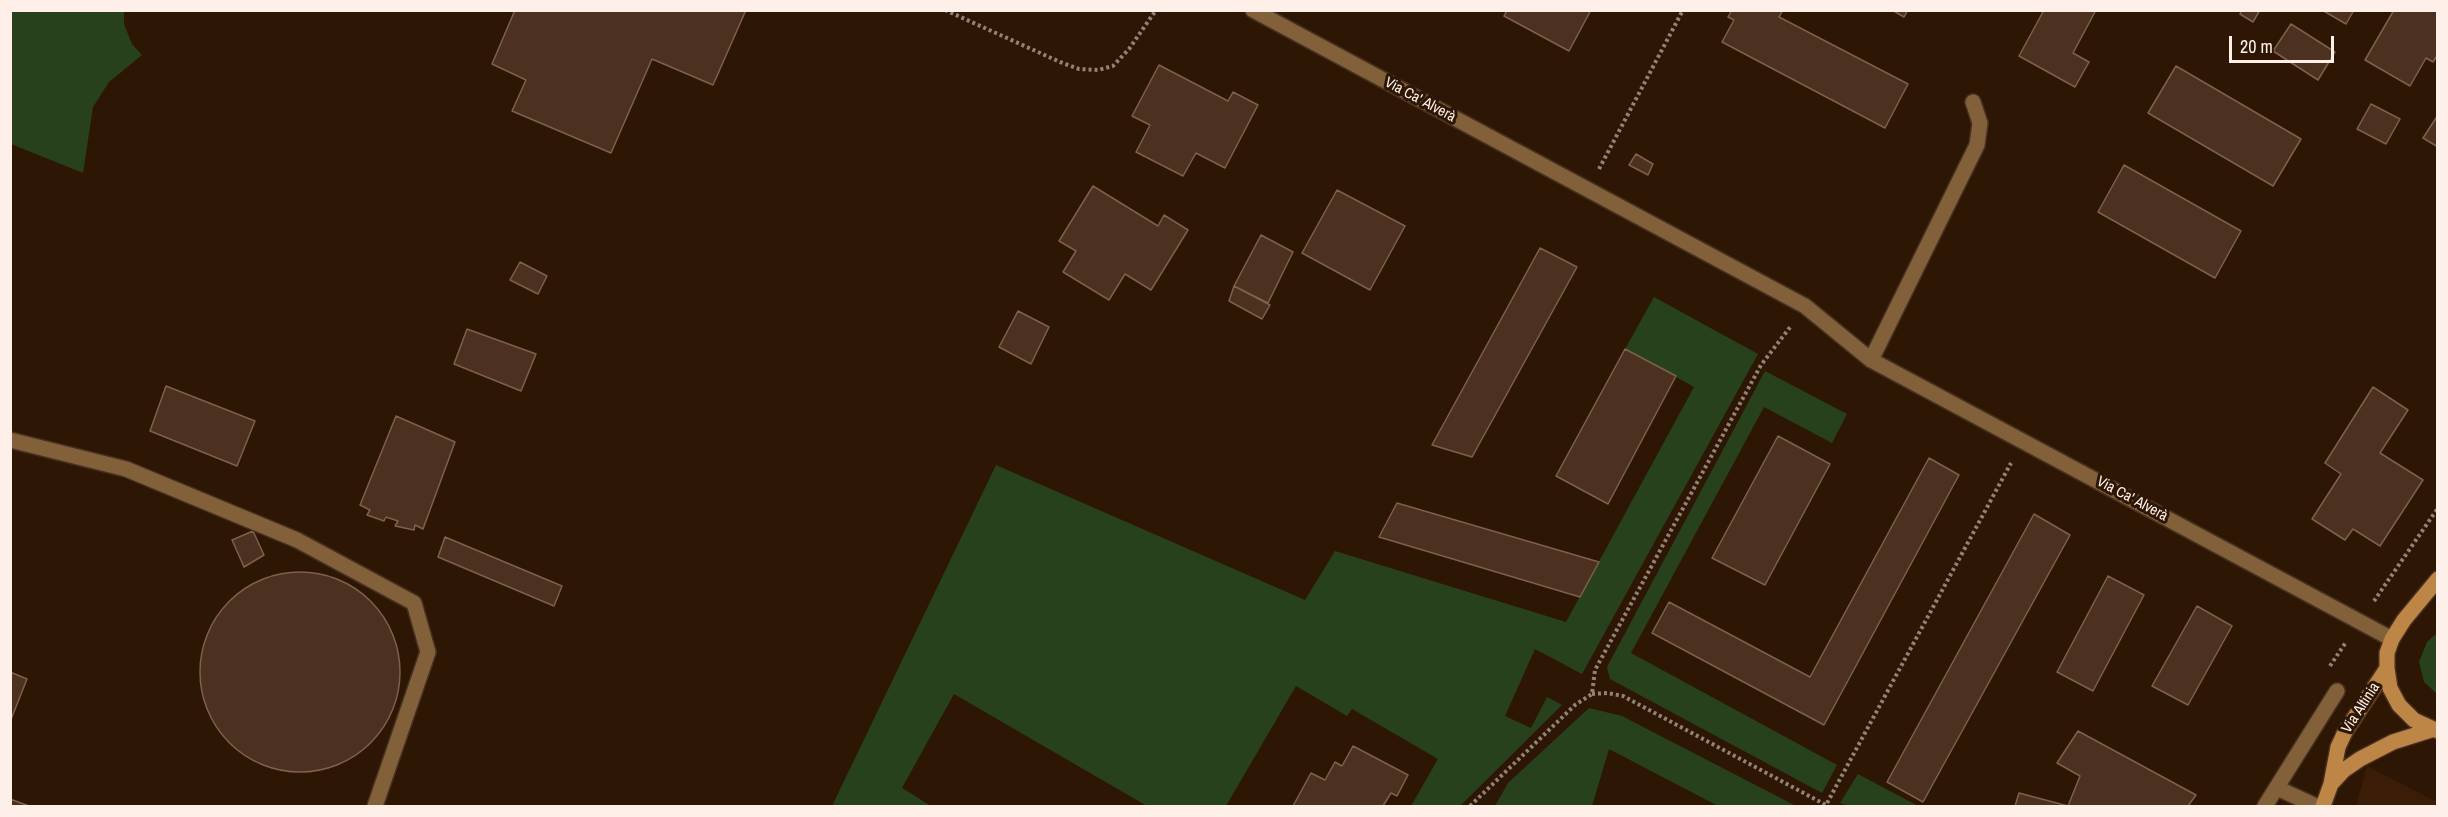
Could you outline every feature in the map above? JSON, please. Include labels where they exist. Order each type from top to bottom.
[{"type":"main road","name":"Via Altinia","points":[[2434,730],[2414,720],[2399,705],[2390,688],[2387,653],[2392,639],[2404,620],[2438,579]]},
{"type":"main road","name":"Via Altinia","points":[[2404,620],[2414,611],[2438,599]]},
{"type":"main road","name":"Via Altinia","points":[[2323,807],[2344,732],[2387,669]]},
{"type":"main road","name":"Via Altinia","points":[[2331,784],[2344,770],[2360,759],[2393,742],[2434,730]]},
{"type":"street","name":"Via Ca' Alverà","points":[[1253,10],[1805,306],[1872,360],[2392,639]]},
{"type":"street","points":[[1872,360],[1977,145],[1980,123],[1973,102]]},
{"type":"street","points":[[10,440],[126,469],[297,540],[414,603],[428,652],[375,807]]},
{"type":"street","points":[[2265,807],[2337,691]]},
{"type":"street","points":[[2277,788],[2316,807]]},
{"type":"path","points":[[945,10],[1060,62],[1079,69],[1098,70],[1113,66],[1156,10]]},
{"type":"path","points":[[1588,190],[1683,10]]},
{"type":"path","points":[[1592,694],[1595,670],[1761,365],[1805,306]]},
{"type":"path","points":[[1470,807],[1575,705],[1592,694],[1607,693],[1623,696],[1828,806],[2023,440]]},
{"type":"path","points":[[2373,603],[2438,508]]},
{"type":"shaded area","points":[[2367,766],[2437,802],[2437,806],[2356,806]]},
{"type":"green space","points":[[10,11],[124,11],[124,24],[132,44],[142,55],[109,82],[93,107],[83,173],[11,144]]},
{"type":"green space","points":[[1654,297],[1758,354],[1582,674],[1535,649],[1505,716],[1531,728],[1547,697],[1562,705],[1460,806],[1411,806],[1438,759],[1352,709],[1347,716],[1296,686],[1226,806],[1147,806],[954,694],[902,788],[931,806],[832,806],[996,465],[1305,600],[1335,551],[1566,622],[1694,387],[1625,349]]},
{"type":"green space","points":[[1765,371],[1847,414],[1832,443],[1764,407],[1631,653],[1837,765],[1822,793],[1610,679],[1607,667]]},
{"type":"green space","points":[[2437,633],[2437,694],[2424,682],[2419,662],[2427,642]]},
{"type":"green space","points":[[1589,708],[1622,716],[1796,806],[1718,806],[1609,749],[1592,806],[1495,806],[1508,783]]},
{"type":"green space","points":[[1858,774],[1918,806],[1848,806],[1840,803]]},
{"type":"building","points":[[515,10],[746,10],[713,85],[652,59],[611,153],[512,111],[526,80],[492,64]]},
{"type":"building","points":[[1507,10],[1591,10],[1569,51],[1504,16]]},
{"type":"building","points":[[1732,10],[1783,10],[1779,17],[1908,84],[1885,128],[1722,42],[1734,20],[1728,17]]},
{"type":"building","points":[[1892,10],[1908,10],[1904,17]]},
{"type":"building","points":[[2044,10],[2096,10],[2073,53],[2089,62],[2075,87],[2019,56]]},
{"type":"building","points":[[2242,10],[2260,10],[2253,22],[2240,14]]},
{"type":"building","points":[[2322,10],[2354,10],[2346,24]]},
{"type":"building","points":[[2394,10],[2438,10],[2438,54],[2433,62],[2426,58],[2410,86],[2365,60]]},
{"type":"building","points":[[2291,24],[2335,52],[2318,80],[2273,51]]},
{"type":"building","points":[[1159,65],[1228,101],[1233,92],[1258,105],[1225,168],[1196,153],[1183,176],[1136,152],[1150,125],[1132,116]]},
{"type":"building","points":[[2176,66],[2301,139],[2273,186],[2148,113]]},
{"type":"building","points":[[2371,104],[2400,119],[2386,144],[2357,129]]},
{"type":"building","points":[[2438,115],[2438,147],[2423,138]]},
{"type":"building","points":[[1636,154],[1653,164],[1648,175],[1629,165]]},
{"type":"building","points":[[2124,165],[2241,231],[2215,278],[2098,212]]},
{"type":"building","points":[[1093,186],[1158,226],[1164,215],[1188,230],[1151,290],[1125,274],[1109,300],[1063,272],[1076,251],[1059,241]]},
{"type":"building","points":[[1337,190],[1405,226],[1370,290],[1302,253]]},
{"type":"building","points":[[1261,235],[1293,252],[1268,303],[1234,286]]},
{"type":"building","points":[[1540,248],[1577,267],[1472,457],[1432,445]]},
{"type":"building","points":[[520,262],[547,276],[538,294],[510,280]]},
{"type":"building","points":[[1234,286],[1270,305],[1262,319],[1229,301]]},
{"type":"building","points":[[1018,311],[1049,327],[1031,364],[999,347]]},
{"type":"building","points":[[467,329],[536,354],[521,391],[454,364]]},
{"type":"building","points":[[1625,349],[1676,376],[1608,504],[1556,476]]},
{"type":"building","points":[[166,386],[255,421],[237,466],[150,431]]},
{"type":"building","points":[[2373,387],[2408,410],[2380,453],[2423,480],[2380,546],[2353,529],[2345,540],[2312,519],[2341,474],[2325,463]]},
{"type":"building","points":[[396,416],[455,442],[423,529],[415,525],[414,530],[395,526],[398,521],[386,517],[384,521],[367,515],[370,510],[360,505]]},
{"type":"building","points":[[1778,436],[1830,464],[1765,585],[1712,558]]},
{"type":"building","points":[[1929,458],[1959,475],[1824,725],[1652,633],[1669,602],[1810,677]]},
{"type":"building","points":[[1397,503],[1599,562],[1580,597],[1379,537]]},
{"type":"building","points":[[2034,514],[2070,535],[1923,802],[1887,782]]},
{"type":"building","points":[[253,531],[264,555],[244,567],[232,540]]},
{"type":"building","points":[[445,537],[562,586],[554,606],[438,557]]},
{"type":"building","points":[[290,572],[310,572],[338,579],[364,594],[378,608],[393,634],[400,662],[400,682],[393,710],[378,736],[364,750],[329,768],[310,772],[290,772],[262,765],[236,750],[222,736],[204,701],[200,682],[200,662],[207,634],[222,608],[236,594],[271,576]]},
{"type":"building","points":[[2108,576],[2144,595],[2093,691],[2057,672]]},
{"type":"building","points":[[2197,606],[2232,626],[2188,705],[2152,686]]},
{"type":"building","points":[[10,672],[27,679],[10,722]]},
{"type":"building","points":[[2078,731],[2196,795],[2188,806],[2068,806],[2080,776],[2057,763]]},
{"type":"building","points":[[1353,746],[1408,775],[1397,796],[1391,793],[1383,806],[1293,806],[1311,773],[1325,780],[1335,762],[1342,766]]},
{"type":"building","points":[[2019,793],[2068,806],[2015,806]]},
{"type":"building","points":[[10,799],[29,806],[10,806]]}]
